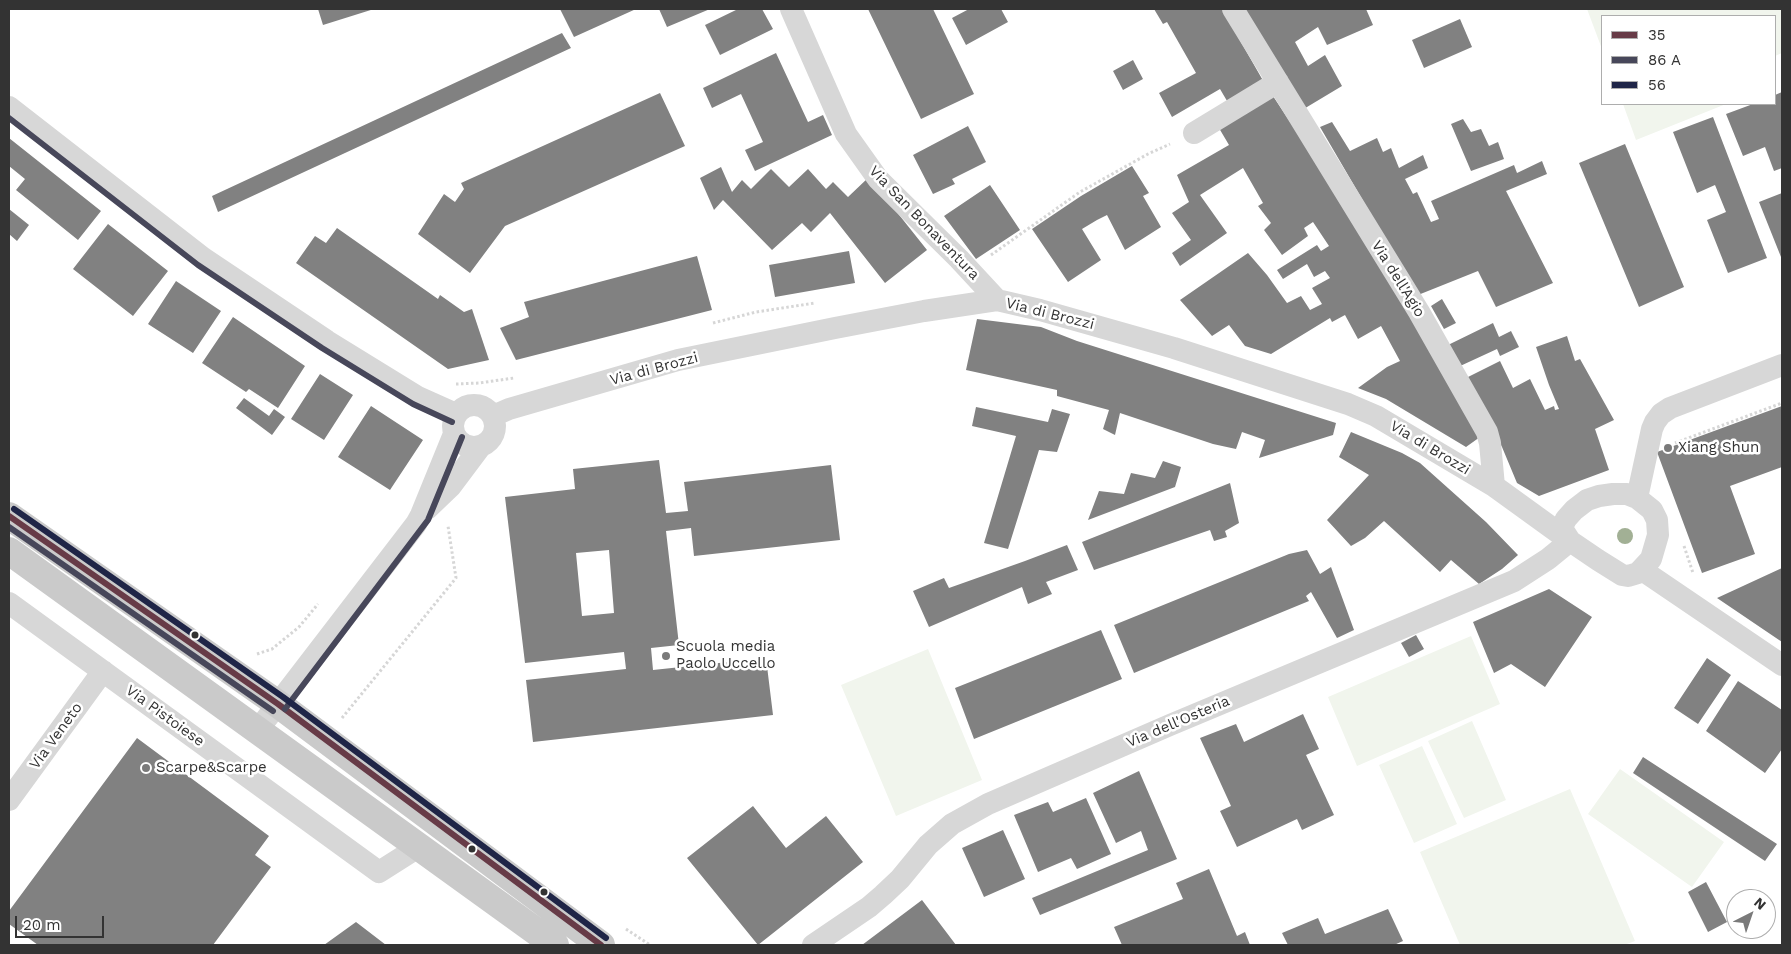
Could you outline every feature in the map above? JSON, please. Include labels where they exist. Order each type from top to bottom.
[{"type":"main road","points":[[9,516],[278,704],[601,945]]},
{"type":"main road","points":[[9,551],[555,945]]},
{"type":"street","name":"Via San Bonaventura","points":[[791,9],[846,134],[878,179],[959,258],[997,300]]},
{"type":"street","name":"Via dell'Agio","points":[[1233,9],[1419,312],[1487,432],[1490,443],[1494,486]]},
{"type":"street","points":[[1194,133],[1278,82]]},
{"type":"street","points":[[9,107],[203,258],[326,341],[418,397],[455,424],[462,444],[470,447],[481,446]]},
{"type":"street","name":"Via di Brozzi","points":[[493,416],[678,360],[924,311],[997,300],[1040,310],[1174,348],[1348,404],[1376,416],[1494,486],[1616,573],[1628,576],[1638,574],[1642,570]]},
{"type":"street","points":[[1637,498],[1652,429],[1661,414],[1670,408],[1782,365]]},
{"type":"street","points":[[258,731],[422,516],[451,486],[481,446],[494,434],[493,416],[486,409],[477,405],[463,408],[455,424],[422,516]]},
{"type":"street","points":[[1570,541],[1565,535],[1563,525],[1574,510],[1587,500],[1613,494],[1627,494],[1637,498],[1652,510],[1657,520],[1658,535],[1651,559],[1642,570],[1782,664]]},
{"type":"street","name":"Via dell'Osteria","points":[[813,945],[869,907],[900,879],[928,845],[952,824],[988,804],[1170,725],[1514,581],[1548,559],[1570,541]]},
{"type":"street","name":"Via Pistoiese","points":[[9,603],[379,872],[420,846]]},
{"type":"street","name":"Via Veneto","points":[[9,800],[103,671]]},
{"type":"path","points":[[986,258],[1080,192],[1148,154],[1194,133]]},
{"type":"path","points":[[708,325],[756,312],[823,302]]},
{"type":"path","points":[[454,384],[479,383],[519,377]]},
{"type":"path","points":[[1671,445],[1782,403]]},
{"type":"path","points":[[340,719],[456,578],[447,518]]},
{"type":"path","points":[[1682,541],[1695,577]]},
{"type":"shaded area","points":[[1587,9],[1782,9],[1782,53],[1776,56],[1776,15],[1601,15],[1601,46]]},
{"type":"shaded area","points":[[1623,105],[1724,105],[1636,140]]},
{"type":"shaded area","points":[[1471,636],[1500,704],[1357,766],[1328,697]]},
{"type":"shaded area","points":[[928,649],[982,780],[896,816],[841,685]]},
{"type":"shaded area","points":[[1472,721],[1506,800],[1464,818],[1428,741]]},
{"type":"shaded area","points":[[1422,746],[1457,824],[1414,843],[1379,765]]},
{"type":"shaded area","points":[[1620,769],[1724,842],[1692,887],[1588,814]]},
{"type":"shaded area","points":[[1570,789],[1635,941],[1624,945],[1460,945],[1420,852]]},
{"type":"building","points":[[318,9],[374,9],[323,25]]},
{"type":"building","points":[[560,9],[636,9],[574,37]]},
{"type":"building","points":[[659,9],[710,9],[667,27]]},
{"type":"building","points":[[738,9],[762,9],[773,29],[720,55],[705,25]]},
{"type":"building","points":[[868,9],[933,9],[974,94],[921,119]]},
{"type":"building","points":[[969,9],[1001,9],[1008,22],[966,45],[952,18]]},
{"type":"building","points":[[1154,9],[1222,9],[1265,84],[1230,106],[1220,89],[1172,117],[1159,93],[1196,73],[1167,22],[1163,24]]},
{"type":"building","points":[[1244,9],[1366,9],[1373,25],[1327,45],[1318,27],[1295,42],[1308,66],[1325,55],[1342,86],[1302,110]]},
{"type":"building","points":[[1460,19],[1472,47],[1424,68],[1412,40]]},
{"type":"building","points":[[562,33],[571,48],[218,212],[212,196]]},
{"type":"building","points":[[776,53],[808,122],[823,115],[832,135],[755,171],[745,150],[763,142],[741,94],[712,108],[703,88]]},
{"type":"building","points":[[1133,60],[1143,79],[1123,90],[1113,71]]},
{"type":"building","points":[[1269,90],[1360,228],[1480,437],[1466,447],[1386,399],[1358,388],[1387,367],[1400,361],[1381,326],[1358,339],[1345,315],[1332,322],[1330,318],[1271,354],[1245,346],[1229,325],[1212,336],[1180,300],[1248,253],[1287,303],[1301,296],[1310,310],[1322,304],[1312,288],[1330,278],[1325,271],[1314,277],[1307,264],[1283,279],[1277,270],[1317,245],[1321,251],[1329,246],[1313,222],[1304,228],[1308,236],[1282,255],[1264,230],[1271,223],[1258,206],[1263,203],[1243,168],[1200,195],[1227,233],[1180,266],[1172,253],[1191,240],[1172,213],[1189,202],[1177,175],[1229,145],[1216,123]]},
{"type":"building","points":[[1782,92],[1782,168],[1774,171],[1765,147],[1743,156],[1726,114],[1750,105],[1776,105],[1776,95]]},
{"type":"building","points":[[660,93],[685,146],[505,226],[470,273],[418,234],[444,194],[455,202],[464,189],[461,183]]},
{"type":"building","points":[[1713,117],[1767,258],[1728,273],[1707,220],[1726,212],[1715,185],[1697,193],[1673,132]]},
{"type":"building","points":[[1463,119],[1471,132],[1481,129],[1489,146],[1498,142],[1504,159],[1471,171],[1451,124]]},
{"type":"building","points":[[1332,122],[1350,151],[1377,138],[1383,152],[1391,148],[1399,168],[1423,155],[1428,168],[1405,179],[1413,194],[1417,192],[1431,222],[1439,219],[1431,201],[1514,165],[1517,173],[1542,161],[1547,174],[1506,191],[1553,283],[1496,307],[1478,271],[1418,295],[1320,127]]},
{"type":"building","points":[[968,126],[986,162],[952,179],[955,184],[933,194],[913,155]]},
{"type":"building","points":[[9,138],[101,211],[78,240],[16,190],[25,179],[9,166]]},
{"type":"building","points":[[1625,144],[1684,287],[1639,307],[1579,163]]},
{"type":"building","points":[[1132,166],[1149,193],[1143,196],[1161,227],[1125,250],[1107,215],[1097,220],[1082,229],[1101,260],[1068,282],[1032,229],[1081,196]]},
{"type":"building","points":[[721,167],[732,192],[742,180],[751,189],[771,169],[789,187],[808,169],[826,189],[833,182],[848,197],[869,177],[927,250],[885,283],[830,213],[811,232],[802,223],[772,250],[723,200],[714,210],[700,178]]},
{"type":"building","points":[[990,185],[1020,230],[976,259],[944,216]]},
{"type":"building","points":[[1782,193],[1782,256],[1781,257],[1759,202]]},
{"type":"building","points":[[9,209],[29,225],[17,241],[9,234]]},
{"type":"building","points":[[108,224],[168,271],[133,316],[73,269]]},
{"type":"building","points":[[337,228],[438,299],[440,295],[464,312],[472,309],[489,360],[448,369],[296,263],[315,236],[326,243]]},
{"type":"building","points":[[849,251],[855,283],[775,297],[769,265]]},
{"type":"building","points":[[697,256],[712,310],[516,360],[500,328],[529,317],[524,302]]},
{"type":"building","points":[[176,281],[221,311],[193,353],[148,324]]},
{"type":"building","points":[[1442,299],[1456,323],[1444,329],[1431,306]]},
{"type":"building","points":[[233,317],[305,366],[278,408],[249,389],[246,392],[202,363]]},
{"type":"building","points":[[977,319],[1041,327],[1077,341],[1336,423],[1333,435],[1259,458],[1265,440],[1242,432],[1236,449],[1213,444],[1120,413],[1115,435],[1103,429],[1109,410],[1057,396],[1057,390],[966,370]]},
{"type":"building","points":[[1493,323],[1499,337],[1511,331],[1519,347],[1500,356],[1497,349],[1458,367],[1448,345]]},
{"type":"building","points":[[1567,336],[1575,361],[1580,359],[1614,420],[1595,429],[1609,470],[1539,496],[1517,483],[1502,447],[1466,378],[1500,361],[1513,388],[1530,379],[1545,410],[1554,406],[1555,410],[1559,409],[1536,347]]},
{"type":"building","points":[[320,374],[353,395],[324,440],[291,419]]},
{"type":"building","points":[[244,398],[269,416],[274,409],[285,417],[272,435],[236,408]]},
{"type":"building","points":[[371,406],[423,440],[390,490],[338,457]]},
{"type":"building","points":[[1782,406],[1782,467],[1730,486],[1755,554],[1702,573],[1657,452]]},
{"type":"building","points":[[976,407],[1048,422],[1052,409],[1070,414],[1057,452],[1039,450],[1008,549],[984,543],[1016,436],[972,426]]},
{"type":"building","points":[[1351,432],[1402,453],[1420,463],[1486,522],[1518,555],[1502,569],[1479,584],[1451,560],[1440,572],[1384,521],[1365,538],[1351,546],[1327,520],[1369,475],[1339,457]]},
{"type":"building","points":[[659,460],[666,513],[688,511],[684,482],[831,465],[840,540],[694,556],[691,528],[666,531],[679,645],[651,648],[653,670],[766,658],[773,715],[533,742],[526,680],[626,669],[624,652],[525,663],[505,497],[575,489],[573,469]],"holes":[[[609,550],[614,613],[582,616],[576,553]]]},
{"type":"building","points":[[1163,461],[1181,467],[1175,487],[1088,520],[1099,491],[1124,494],[1131,473],[1155,478]]},
{"type":"building","points":[[1230,483],[1239,523],[1225,531],[1227,537],[1214,541],[1210,530],[1094,570],[1082,542]]},
{"type":"building","points":[[1067,545],[1078,570],[1046,582],[1052,594],[1028,604],[1022,587],[929,627],[913,591],[944,578],[949,588]]},
{"type":"building","points":[[1307,550],[1320,574],[1331,567],[1354,630],[1337,638],[1311,592],[1306,596],[1309,601],[1134,673],[1114,625],[1289,554]]},
{"type":"building","points":[[1782,568],[1782,642],[1717,598]]},
{"type":"building","points":[[1549,589],[1592,617],[1545,687],[1511,664],[1494,673],[1473,622]]},
{"type":"building","points":[[1101,630],[1122,679],[974,739],[955,688]]},
{"type":"building","points":[[1416,635],[1424,649],[1409,657],[1401,643]]},
{"type":"building","points":[[1707,658],[1731,675],[1698,724],[1674,708]]},
{"type":"building","points":[[1738,681],[1782,710],[1782,749],[1765,773],[1706,731]]},
{"type":"building","points":[[1303,714],[1319,749],[1306,755],[1334,815],[1302,830],[1297,819],[1237,847],[1220,811],[1231,806],[1200,738],[1236,724],[1244,742]]},
{"type":"building","points":[[137,738],[269,836],[255,855],[271,867],[213,945],[38,945],[9,924],[9,911]]},
{"type":"building","points":[[1643,757],[1777,844],[1765,861],[1633,773]]},
{"type":"building","points":[[1139,771],[1177,859],[1040,915],[1032,898],[1148,850],[1141,831],[1116,843],[1093,793]]},
{"type":"building","points":[[1086,798],[1111,854],[1077,869],[1071,858],[1038,872],[1014,815],[1048,802],[1053,812]]},
{"type":"building","points":[[753,806],[786,848],[826,816],[863,862],[758,945],[687,858]]},
{"type":"building","points":[[1003,830],[1025,879],[984,897],[962,848]]},
{"type":"building","points":[[1209,869],[1237,936],[1245,932],[1250,945],[1122,945],[1114,927],[1183,899],[1176,883]]},
{"type":"building","points":[[1706,882],[1726,923],[1708,932],[1688,892]]},
{"type":"building","points":[[922,900],[956,945],[862,945]]},
{"type":"building","points":[[1388,909],[1403,941],[1394,945],[1288,945],[1282,933],[1318,918],[1325,934]]},
{"type":"building","points":[[356,922],[386,945],[324,945]]},
{"type":"transit line","points":[[9,118],[198,265],[322,348],[413,404],[452,422]]},
{"type":"transit line","points":[[285,709],[428,520],[462,437]]},
{"type":"transit line","name":"56","points":[[14,509],[283,697],[606,938]]},
{"type":"transit line","name":"35","points":[[9,516],[278,704],[601,945]]},
{"type":"transit line","points":[[9,527],[273,711]]},
{"type":"place","name":"Xiang Shun","points":[[1668,448]]},
{"type":"place","name":"Scuola media Paolo Uccello","points":[[666,656]]},
{"type":"place","name":"Scarpe&Scarpe","points":[[146,768]]}]
